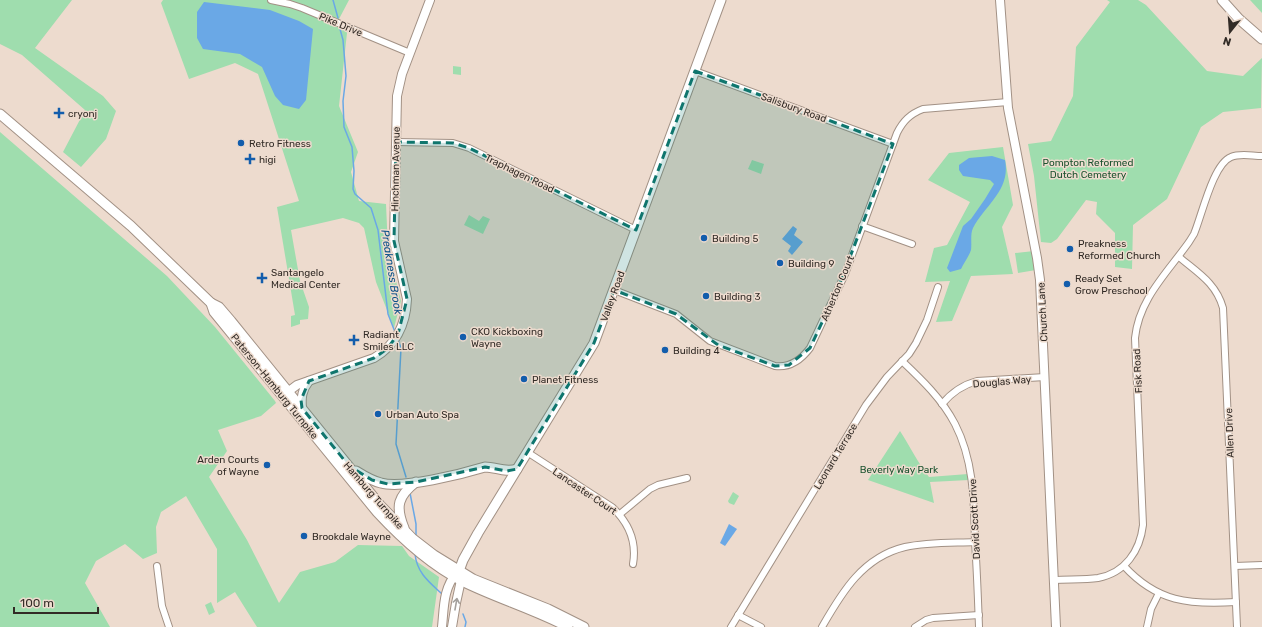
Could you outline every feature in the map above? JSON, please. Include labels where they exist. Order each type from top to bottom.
[{"type":"main road","name":"Valley Road","points":[[458,576],[471,544],[594,343],[721,0]]},
{"type":"main road","points":[[1222,0],[1239,19],[1262,38]]},
{"type":"main road","name":"Hamburg Turnpike","points":[[0,114],[131,226],[211,303],[219,307],[232,321],[286,394],[302,408],[416,546],[434,555],[458,576],[484,584],[548,609],[584,627]]},
{"type":"main road","name":"Paterson-Hamburg Turnpike","points":[[286,394],[377,512],[416,546]]},
{"type":"main road","points":[[349,466],[372,480],[392,484],[416,482],[490,467],[507,471],[517,469]]},
{"type":"main road","points":[[476,470],[491,472],[510,481]]},
{"type":"main road","points":[[405,531],[400,519],[398,506],[402,495],[416,482]]},
{"type":"main road","points":[[458,576],[491,594],[542,614],[568,627]]},
{"type":"main road","points":[[542,614],[555,627]]},
{"type":"street","name":"Pike Drive","points":[[270,0],[302,8],[410,53]]},
{"type":"street","name":"Hinchman Avenue","points":[[286,394],[297,385],[374,358],[387,348],[396,337],[405,317],[407,299],[394,241],[397,96],[402,74],[430,0]]},
{"type":"street","name":"Church Lane","points":[[1000,0],[1008,102],[1037,258],[1042,302],[1056,627]]},
{"type":"street","name":"Salisbury Road","points":[[695,71],[892,144]]},
{"type":"street","name":"Atherton Court","points":[[614,290],[676,314],[702,336],[718,345],[775,366],[790,365],[800,360],[810,348],[842,280],[892,144],[901,126],[911,115],[923,109],[1008,102]]},
{"type":"street","name":"Traphagen Road","points":[[396,142],[453,143],[469,148],[636,230]]},
{"type":"street","name":"Fisk Road","points":[[1054,580],[1096,578],[1113,572],[1124,566],[1140,544],[1143,525],[1135,338],[1141,310],[1145,302],[1179,257],[1194,234],[1219,167],[1223,162],[1233,156],[1262,156]]},
{"type":"street","points":[[862,226],[912,244]]},
{"type":"street","name":"Allen Drive","points":[[1179,257],[1212,285],[1221,299],[1223,308],[1237,627]]},
{"type":"street","name":"Leonard Terrace","points":[[731,627],[866,405],[887,377],[909,354],[922,332],[938,287]]},
{"type":"street","name":"David Scott Drive","points":[[902,361],[928,387],[942,404],[960,437],[970,466],[974,497],[980,627]]},
{"type":"street","name":"Douglas Way","points":[[942,404],[954,391],[969,383],[977,381],[1045,378]]},
{"type":"street","points":[[302,408],[301,400],[303,392],[309,381]]},
{"type":"street","name":"Lancaster Court","points":[[527,452],[612,507],[620,514],[628,526],[631,534],[635,554],[633,564]]},
{"type":"street","points":[[620,514],[650,489],[658,485],[687,478]]},
{"type":"street","points":[[822,627],[848,585],[866,567],[883,555],[894,550],[916,545],[976,542]]},
{"type":"street","points":[[1235,566],[1262,565]]},
{"type":"street","points":[[157,566],[162,606],[169,627]]},
{"type":"street","points":[[1124,566],[1141,582],[1159,593],[1174,599],[1203,604],[1236,602]]},
{"type":"street","name":"Valley Road","points":[[442,627],[446,590],[458,576]]},
{"type":"street","name":"Valley Road","points":[[452,627],[458,576]]},
{"type":"street","points":[[1147,627],[1151,609],[1159,593]]},
{"type":"street","points":[[738,615],[761,627]]},
{"type":"street","points":[[915,627],[926,620],[933,618],[979,615]]},
{"type":"highlighted area","points":[[695,71],[893,144],[839,286],[810,348],[789,365],[775,366],[718,345],[676,314],[614,290],[594,343],[517,469],[507,471],[485,467],[416,482],[388,484],[372,480],[349,466],[302,408],[301,400],[309,381],[374,358],[387,349],[398,334],[407,299],[394,241],[396,142],[453,143],[469,148],[636,230]]},
{"type":"green space","points":[[0,0],[72,0],[35,48],[103,96],[116,111],[106,139],[81,167],[63,152],[85,110],[22,55],[0,44]]},
{"type":"green space","points":[[163,0],[349,0],[339,19],[347,33],[339,106],[358,152],[351,172],[359,201],[386,204],[388,249],[401,301],[394,328],[376,282],[364,228],[359,223],[343,218],[291,230],[300,281],[309,307],[308,319],[300,320],[300,324],[291,327],[291,316],[295,315],[277,207],[299,201],[258,74],[235,63],[189,79],[161,3]]},
{"type":"green space","name":"Pompton Reformed Dutch Cemetery","points":[[1107,0],[1138,0],[1146,5],[1207,71],[1243,76],[1262,58],[1261,108],[1223,112],[1201,127],[1167,199],[1133,225],[1132,269],[1115,267],[1115,233],[1096,214],[1097,202],[1086,200],[1057,239],[1051,243],[1041,242],[1034,176],[1028,144],[1051,141],[1073,96],[1076,47],[1110,2]]},
{"type":"green space","points":[[1250,0],[1262,0],[1262,13]]},
{"type":"green space","points":[[453,66],[461,67],[461,75],[453,74]]},
{"type":"green space","points":[[0,132],[167,276],[215,327],[275,401],[276,403],[261,416],[218,430],[227,451],[209,477],[247,540],[279,603],[300,572],[335,562],[358,545],[402,546],[409,556],[439,577],[432,627],[257,627],[235,592],[217,603],[217,549],[186,496],[161,512],[156,527],[157,553],[143,559],[125,544],[96,561],[85,583],[110,627],[0,627]]},
{"type":"green space","points":[[1003,147],[1013,205],[1002,227],[1013,274],[971,276],[952,321],[936,322],[950,281],[925,282],[934,248],[947,245],[970,202],[928,180],[949,153]]},
{"type":"green space","points":[[752,160],[764,164],[761,174],[748,169]]},
{"type":"green space","points":[[469,215],[479,221],[483,216],[490,219],[483,234],[464,225]]},
{"type":"green space","points":[[1034,251],[1036,270],[1018,273],[1015,253]]},
{"type":"green space","name":"Beverly Way Park","points":[[900,431],[929,477],[968,474],[969,480],[930,482],[934,503],[868,480]]},
{"type":"green space","points":[[733,492],[739,496],[734,505],[728,501]]},
{"type":"green space","points":[[211,602],[215,612],[209,615],[205,605]]},
{"type":"water","points":[[204,2],[270,10],[299,21],[313,29],[306,100],[299,109],[283,105],[275,96],[262,67],[240,54],[203,49],[197,38],[197,12]]},
{"type":"water","points":[[992,156],[1005,160],[1006,171],[1001,189],[973,228],[971,250],[961,269],[950,272],[947,268],[963,226],[971,219],[994,184],[990,180],[963,176],[959,170],[959,165],[969,158]]},
{"type":"water","points":[[793,226],[797,229],[794,235],[803,242],[792,255],[788,251],[791,246],[782,239]]},
{"type":"water","points":[[729,524],[737,529],[725,546],[720,543]]},
{"type":"waterway","points":[[333,0],[338,18]]},
{"type":"waterway","name":"Preakness Brook","points":[[340,29],[343,40],[346,76],[343,101],[344,127],[352,147],[354,171],[353,189],[355,194],[371,208],[378,230],[388,314],[395,332]]},
{"type":"waterway","name":"Preakness Brook","points":[[398,340],[401,348],[396,444],[406,477]]},
{"type":"waterway","name":"Preakness Brook","points":[[410,493],[416,524],[416,536]]},
{"type":"waterway","name":"Preakness Brook","points":[[415,554],[418,567],[424,577],[442,594]]},
{"type":"waterway","name":"Preakness Brook","points":[[463,614],[466,622],[465,627]]},
{"type":"place","name":"cryonj","points":[[59,113]]},
{"type":"place","name":"Retro Fitness","points":[[241,143]]},
{"type":"place","name":"higi","points":[[250,159]]},
{"type":"place","name":"Building 5","points":[[704,238]]},
{"type":"place","name":"Preakness Reformed Church","points":[[1070,249]]},
{"type":"place","name":"Building 9","points":[[780,263]]},
{"type":"place","name":"Santangelo Medical Center","points":[[262,278]]},
{"type":"place","name":"Ready Set Grow Preschool","points":[[1067,284]]},
{"type":"place","name":"Building 3","points":[[706,296]]},
{"type":"place","name":"CKO Kickboxing Wayne","points":[[463,337]]},
{"type":"place","name":"Radiant Smiles LLC","points":[[354,340]]},
{"type":"place","name":"Building 4","points":[[665,350]]},
{"type":"place","name":"Planet Fitness","points":[[524,379]]},
{"type":"place","name":"Urban Auto Spa","points":[[378,414]]},
{"type":"place","name":"Arden Courts of Wayne","points":[[267,465]]},
{"type":"place","name":"Brookdale Wayne","points":[[304,536]]}]
